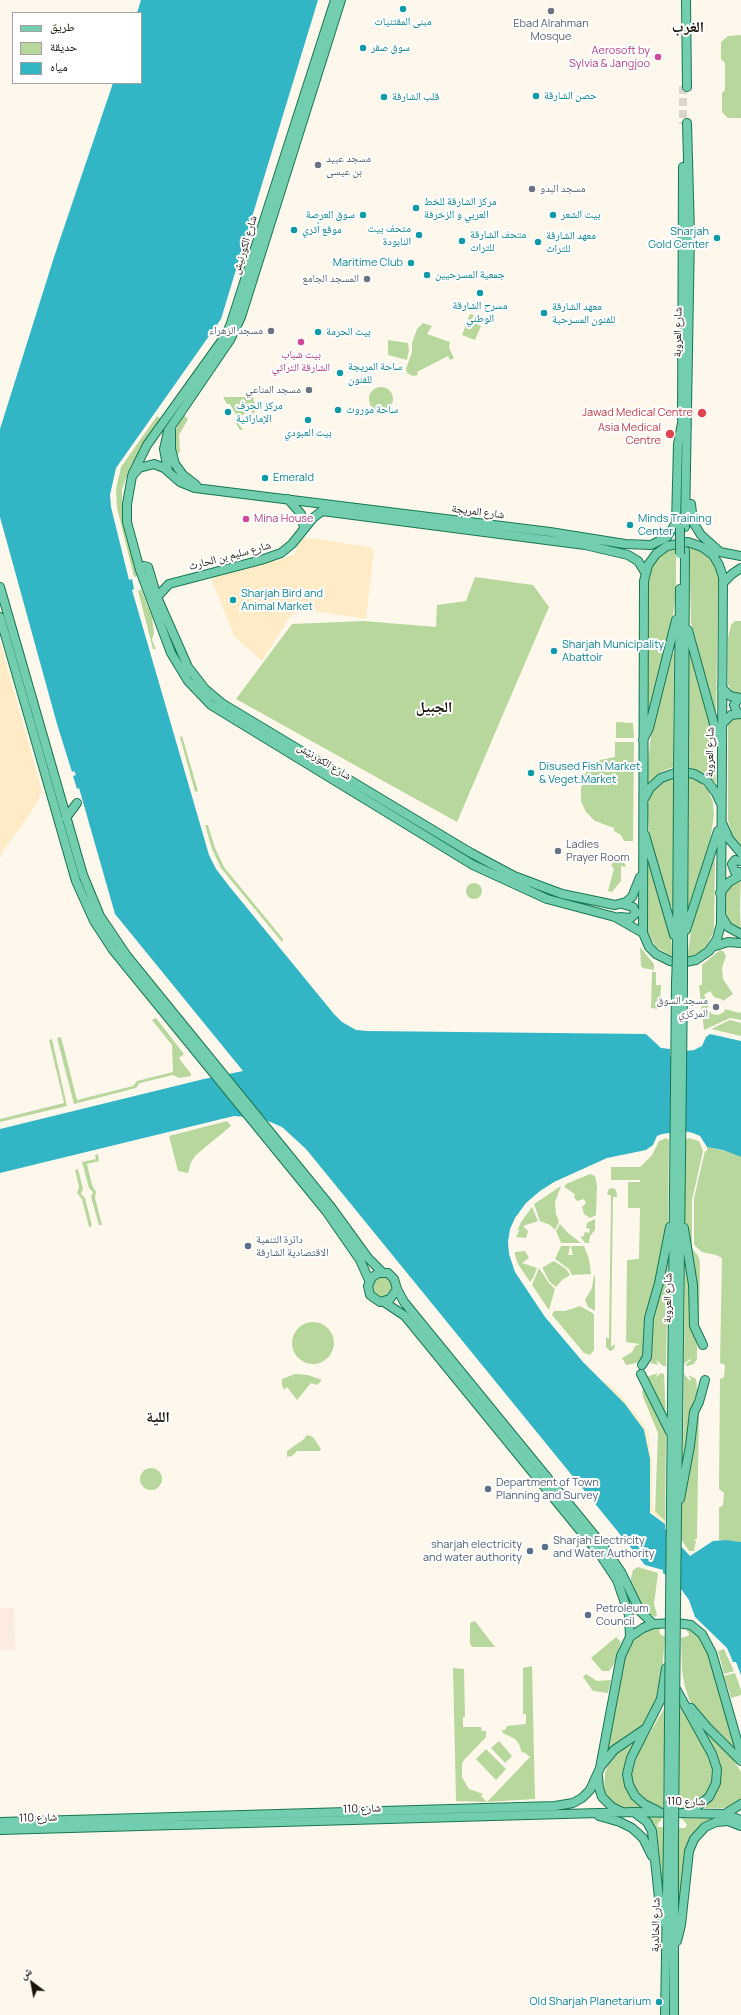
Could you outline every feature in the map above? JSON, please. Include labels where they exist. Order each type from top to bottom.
[{"type":"main road","name":"شارع الكورنيش","points":[[335,0],[233,320],[223,339],[152,437],[138,460],[129,488],[127,522],[176,662],[197,692],[221,712],[473,865],[548,899],[615,917],[643,933]]},
{"type":"main road","name":"شارع الكورنيش","points":[[169,474],[164,460],[164,443],[170,426],[226,347],[239,322],[341,0]]},
{"type":"main road","points":[[681,0],[685,87],[686,0]]},
{"type":"main road","name":"شارع العروبة","points":[[681,764],[685,616],[680,527],[685,422],[685,123]]},
{"type":"main road","points":[[685,422],[691,435],[691,513],[695,526],[716,549],[726,554],[741,558]]},
{"type":"main road","points":[[170,426],[171,449],[177,468],[186,479],[203,489]]},
{"type":"main road","points":[[152,437],[157,443],[164,443]]},
{"type":"main road","name":"شارع المريجة","points":[[132,476],[139,468],[149,464],[159,466],[185,485],[203,489],[288,498],[597,538],[625,544],[651,545],[667,537],[680,527]]},
{"type":"main road","points":[[288,498],[302,514],[304,528]]},
{"type":"main road","points":[[340,514],[360,514],[361,508]]},
{"type":"main road","name":"شارع المريجة","points":[[322,512],[577,544],[628,555],[638,561],[645,572]]},
{"type":"main road","name":"شارع سليم بن الحارث","points":[[157,597],[169,584],[275,556],[287,549],[304,528],[322,512]]},
{"type":"main road","points":[[680,527],[684,532],[690,531],[695,526]]},
{"type":"main road","points":[[577,544],[592,542],[597,538]]},
{"type":"main road","points":[[645,572],[656,554],[674,543],[695,544],[713,555],[727,559],[741,558]]},
{"type":"main road","name":"شارع العروبة","points":[[673,1524],[677,1506],[677,1141],[681,785],[680,604],[682,553]]},
{"type":"main road","name":"شارع العروبة","points":[[645,572],[642,741],[643,933],[653,951],[661,957],[675,962],[696,960],[712,947],[719,934],[720,915],[723,583],[722,571],[713,555]]},
{"type":"main road","name":"شارع الكورنيش","points":[[144,568],[188,667],[205,689],[223,704],[492,865],[562,894],[608,905],[622,904]]},
{"type":"main road","points":[[723,583],[741,568]]},
{"type":"main road","points":[[0,587],[66,818],[83,875],[95,906],[112,935],[169,1013]]},
{"type":"main road","points":[[642,741],[649,728],[671,645],[680,604]]},
{"type":"main road","points":[[685,616],[721,753]]},
{"type":"main road","points":[[0,617],[67,848],[81,892],[98,929],[113,950],[169,1013],[368,1258],[382,1272],[390,1275],[394,1279],[397,1289],[404,1302],[604,1547],[625,1580],[640,1611],[653,1624]]},
{"type":"main road","points":[[722,688],[730,696],[740,698],[734,705],[740,714],[728,717],[722,724]]},
{"type":"main road","points":[[642,806],[647,792],[657,781],[665,776],[680,772],[694,774],[707,782],[716,793],[721,807]]},
{"type":"main road","points":[[66,818],[77,803]]},
{"type":"main road","points":[[680,944],[721,820]]},
{"type":"main road","points":[[721,820],[729,840],[741,853]]},
{"type":"main road","points":[[642,822],[680,944]]},
{"type":"main road","points":[[67,848],[72,850],[76,864],[83,875]]},
{"type":"main road","points":[[741,861],[735,860],[732,864],[734,872],[741,874]]},
{"type":"main road","points":[[622,904],[629,900],[635,892],[643,867]]},
{"type":"main road","points":[[720,893],[729,882],[741,874]]},
{"type":"main road","points":[[615,917],[631,918],[636,915],[633,907],[622,904]]},
{"type":"main road","points":[[720,915],[728,927],[741,934]]},
{"type":"main road","points":[[712,947],[728,942],[741,943]]},
{"type":"main road","points":[[329,1209],[360,1260],[370,1280]]},
{"type":"main road","points":[[677,1214],[684,1224],[691,1275],[694,1326],[702,1345]]},
{"type":"main road","points":[[642,1365],[647,1354],[649,1318],[677,1214]]},
{"type":"main road","name":"شارع العروبة","points":[[672,1635],[673,1524],[671,1435],[677,1214]]},
{"type":"main road","points":[[382,1272],[375,1274],[370,1280],[368,1288],[370,1296],[376,1300],[384,1302],[405,1316],[605,1561],[615,1576],[625,1602],[631,1624],[630,1637]]},
{"type":"main road","points":[[384,1302],[393,1298],[397,1289]]},
{"type":"main road","points":[[641,1374],[671,1435]]},
{"type":"main road","points":[[677,1506],[683,1487],[694,1412],[699,1402],[705,1380]]},
{"type":"main road","points":[[605,1561],[612,1566],[620,1583],[624,1583],[625,1580]]},
{"type":"main road","points":[[630,1637],[643,1628],[653,1624],[686,1624],[699,1630],[705,1638],[712,1653],[741,1754]]},
{"type":"main road","points":[[671,1835],[676,1689],[672,1635]]},
{"type":"main road","points":[[663,1813],[648,1806],[638,1799],[632,1792],[628,1782],[629,1762],[656,1713],[663,1694],[672,1635]]},
{"type":"main road","points":[[671,1835],[672,1635]]},
{"type":"main road","name":"شارع 110","points":[[0,1822],[506,1808],[555,1806],[573,1803],[587,1794],[593,1786],[599,1770],[618,1669],[623,1651],[630,1637]]},
{"type":"main road","points":[[676,1678],[690,1706],[707,1727],[741,1761]]},
{"type":"main road","points":[[676,1689],[716,1763],[716,1783],[707,1800],[685,1813]]},
{"type":"main road","points":[[648,1727],[614,1750],[599,1770],[599,1788],[602,1797],[612,1807],[630,1813],[647,1822],[651,1828],[660,1908],[667,1929]]},
{"type":"main road","points":[[725,1814],[741,1804]]},
{"type":"main road","points":[[486,1817],[493,1813],[505,1813],[506,1808]]},
{"type":"main road","name":"شارع 110","points":[[0,1830],[630,1813],[725,1814]]},
{"type":"main road","points":[[596,1814],[604,1819],[624,1824],[636,1832],[647,1845],[654,1863]]},
{"type":"main road","points":[[725,1814],[741,1820]]},
{"type":"main road","points":[[167,1825],[170,1822],[179,1821],[179,1817]]},
{"type":"main road","points":[[81,1828],[84,1823],[105,1822],[110,1819]]},
{"type":"main road","points":[[674,1948],[680,1930],[689,1851],[694,1839],[701,1830],[716,1822],[728,1821],[741,1826]]},
{"type":"main road","name":"شارع الخالدية","points":[[665,2015],[671,1835]]},
{"type":"main road","name":"شارع الخالدية","points":[[671,1835],[674,2015]]},
{"type":"shaded area","name":"Sharjah Bird and Animal Market","points":[[302,537],[370,547],[374,550],[366,619],[307,610],[291,615],[262,661],[234,636],[211,578],[294,555]]},
{"type":"shaded area","points":[[0,641],[42,790],[37,804],[3,851],[0,860]]},
{"type":"shaded area","points":[[0,1608],[14,1608],[15,1650],[0,1650]]},
{"type":"green space","points":[[741,35],[741,118],[728,118],[722,112],[722,93],[725,90],[725,63],[721,59],[721,42],[728,36]]},
{"type":"green space","points":[[470,314],[474,315],[473,318],[480,320],[478,325],[481,326],[475,340],[462,335]]},
{"type":"green space","points":[[423,323],[432,326],[427,334],[450,342],[449,348],[454,358],[450,360],[448,356],[417,372],[418,375],[413,376],[407,373],[406,369],[412,352],[412,343],[417,329]]},
{"type":"green space","points":[[388,340],[408,343],[409,350],[407,360],[388,355]]},
{"type":"green space","points":[[381,387],[390,390],[393,399],[390,408],[381,411],[372,408],[369,399],[372,390]]},
{"type":"green space","points":[[223,397],[253,397],[256,410],[253,414],[250,410],[236,420],[243,430],[240,430],[234,420],[238,418],[230,404],[227,404]]},
{"type":"green space","points":[[184,415],[188,419],[179,435],[180,452],[175,456],[175,431]]},
{"type":"green space","points":[[157,416],[161,419],[131,465],[122,489],[122,516],[137,576],[134,577],[117,508],[116,489],[121,467]]},
{"type":"green space","points":[[676,546],[676,592],[672,623],[647,718],[648,582],[652,565],[664,551]]},
{"type":"green space","points":[[689,546],[708,556],[715,567],[718,576],[716,718],[691,622]]},
{"type":"green space","points":[[475,577],[533,585],[549,607],[457,822],[236,699],[292,624],[364,621],[436,627],[437,605],[466,601]]},
{"type":"green space","points":[[141,589],[152,617],[154,633],[152,640],[156,649],[153,649],[138,591]]},
{"type":"green space","points":[[735,621],[741,621],[741,694],[732,692],[728,684],[728,638],[731,625]]},
{"type":"green space","points":[[673,653],[673,767],[661,772],[648,783],[647,766],[651,736]]},
{"type":"green space","points":[[689,657],[691,657],[712,734],[716,783],[704,773],[688,767]]},
{"type":"green space","points":[[731,719],[741,719],[741,848],[732,836],[728,820],[728,722]]},
{"type":"green space","points":[[616,722],[633,723],[634,738],[616,738]]},
{"type":"green space","points":[[182,736],[198,791],[195,792],[180,737]]},
{"type":"green space","points":[[615,742],[634,742],[633,841],[624,841],[621,835],[614,831],[614,828],[595,821],[586,812],[581,801],[581,789],[584,775],[590,767],[600,760],[615,757]]},
{"type":"green space","points":[[674,776],[673,906],[670,907],[650,839],[647,809],[649,800],[655,788],[662,782]]},
{"type":"green space","points":[[689,777],[701,783],[708,790],[713,802],[714,815],[709,848],[688,911]]},
{"type":"green space","points":[[205,825],[208,825],[215,848],[224,867],[283,939],[282,942],[221,868],[212,849]]},
{"type":"green space","points":[[647,852],[670,929],[673,957],[656,947],[646,930]]},
{"type":"green space","points":[[715,853],[714,931],[706,947],[699,953],[687,958],[692,925]]},
{"type":"green space","points":[[614,862],[624,862],[626,867],[621,866],[621,881],[612,892],[608,891],[614,869],[611,865]]},
{"type":"green space","points":[[741,877],[741,931],[732,925],[725,911],[726,891],[734,880]]},
{"type":"green space","points":[[474,883],[481,888],[482,891],[477,898],[474,899],[467,894],[466,891],[471,884]]},
{"type":"green space","points":[[640,947],[654,964],[654,970],[643,968],[641,966]]},
{"type":"green space","points":[[720,950],[723,951],[726,956],[722,968],[723,979],[733,994],[723,1001],[714,997],[710,991],[704,995],[709,1003],[708,1009],[712,1014],[718,1015],[724,1012],[725,1009],[740,1013],[741,1011],[741,1020],[730,1018],[704,1030],[699,985],[702,985],[702,965]]},
{"type":"green space","points":[[652,972],[656,972],[656,985],[661,985],[660,1009],[651,1008]]},
{"type":"green space","points":[[156,1018],[184,1054],[179,1058],[191,1076],[179,1078],[173,1075],[140,1083],[136,1088],[74,1104],[57,1038],[61,1037],[77,1100],[133,1086],[137,1081],[173,1072],[172,1045],[152,1020]]},
{"type":"green space","points":[[730,1020],[741,1023],[741,1036],[711,1029]]},
{"type":"green space","points":[[52,1039],[67,1106],[0,1122],[0,1119],[64,1103],[49,1040]]},
{"type":"green space","points":[[227,1121],[231,1126],[196,1155],[191,1162],[188,1173],[178,1171],[169,1136]]},
{"type":"green space","points":[[666,1138],[669,1140],[668,1223],[643,1356],[636,1363],[626,1365],[622,1358],[632,1352],[635,1346],[640,1344],[626,1342],[627,1260],[639,1259],[640,1208],[628,1208],[628,1182],[640,1182],[640,1180],[611,1180],[611,1167],[640,1167],[652,1155],[659,1141]]},
{"type":"green space","points":[[689,1138],[699,1141],[703,1151],[692,1200],[692,1248],[700,1261],[699,1327],[696,1327],[693,1261],[685,1220],[685,1140]]},
{"type":"green space","points":[[707,1147],[726,1151],[741,1157],[741,1542],[719,1540],[719,1508],[723,1505],[724,1493],[719,1489],[720,1379],[724,1377],[725,1365],[720,1363],[722,1258],[702,1252],[694,1245],[694,1198]]},
{"type":"green space","points":[[98,1154],[99,1161],[87,1164],[92,1185],[96,1192],[95,1198],[102,1225],[99,1225],[91,1197],[93,1192],[89,1188],[82,1162],[96,1159],[95,1155]]},
{"type":"green space","points":[[78,1169],[83,1189],[81,1194],[85,1198],[92,1226],[89,1227],[82,1199],[77,1193],[79,1187],[75,1170]]},
{"type":"green space","points":[[590,1174],[595,1176],[597,1186],[596,1215],[590,1218],[584,1214],[582,1207],[586,1203],[584,1199],[577,1201],[574,1197],[575,1194],[564,1187],[566,1184]]},
{"type":"green space","points":[[561,1186],[555,1202],[556,1214],[559,1222],[555,1230],[550,1225],[540,1221],[534,1204]]},
{"type":"green space","points":[[613,1188],[616,1190],[617,1197],[613,1197],[611,1347],[615,1344],[615,1346],[613,1350],[610,1351],[606,1347],[606,1337],[609,1339],[611,1196],[607,1194],[609,1189]]},
{"type":"green space","points":[[532,1207],[538,1221],[523,1226],[528,1231],[526,1238],[516,1237],[520,1229],[517,1231],[521,1222]]},
{"type":"green space","points":[[595,1219],[595,1230],[590,1236],[589,1243],[585,1243],[580,1236],[583,1237],[585,1232],[589,1233],[590,1229],[586,1228],[587,1223]]},
{"type":"green space","points":[[560,1224],[568,1233],[581,1243],[561,1243],[556,1231]]},
{"type":"green space","points":[[561,1246],[570,1246],[568,1255],[573,1255],[571,1246],[584,1246],[589,1259],[591,1274],[572,1275],[569,1269],[555,1259]]},
{"type":"green space","points":[[525,1251],[529,1258],[522,1263],[537,1268],[530,1282],[518,1264],[515,1255],[515,1252]]},
{"type":"green space","points":[[668,1259],[666,1366],[663,1366],[656,1360],[658,1365],[650,1363],[652,1357],[650,1327]]},
{"type":"green space","points":[[554,1261],[566,1269],[570,1275],[562,1280],[556,1287],[549,1281],[543,1269],[543,1267]]},
{"type":"green space","points":[[685,1264],[691,1293],[691,1329],[697,1344],[697,1359],[694,1364],[688,1366],[685,1365],[691,1360],[690,1359],[684,1364]]},
{"type":"green space","points":[[539,1268],[555,1289],[549,1310],[532,1285]]},
{"type":"green space","points":[[594,1275],[595,1311],[588,1307],[585,1300],[592,1288]]},
{"type":"green space","points":[[382,1277],[389,1280],[392,1287],[389,1294],[382,1297],[375,1294],[372,1287],[375,1280]]},
{"type":"green space","points":[[580,1306],[594,1314],[594,1350],[590,1355],[584,1353],[552,1315],[554,1311],[565,1311]]},
{"type":"green space","points":[[309,1322],[317,1322],[325,1325],[331,1331],[334,1343],[331,1355],[325,1361],[317,1364],[309,1364],[301,1361],[295,1355],[292,1347],[292,1339],[295,1331],[301,1325]]},
{"type":"green space","points":[[658,1373],[655,1378],[661,1373],[664,1374],[666,1418],[646,1377]]},
{"type":"green space","points":[[295,1374],[308,1375],[322,1380],[317,1385],[311,1383],[297,1400],[287,1387],[284,1390],[282,1385],[282,1379]]},
{"type":"green space","points":[[684,1374],[690,1381],[691,1379],[688,1375],[696,1379],[698,1397],[689,1412],[689,1437],[683,1466]]},
{"type":"green space","points":[[644,1389],[666,1433],[665,1521],[655,1512],[658,1433],[643,1397],[642,1391]]},
{"type":"green space","points":[[699,1407],[697,1539],[694,1539],[696,1541],[694,1551],[689,1551],[681,1539],[682,1506]]},
{"type":"green space","points":[[307,1435],[313,1437],[321,1449],[320,1451],[297,1451],[292,1456],[287,1457],[287,1451],[304,1439]]},
{"type":"green space","points":[[151,1468],[155,1469],[161,1475],[161,1483],[155,1489],[151,1490],[147,1489],[141,1483],[140,1479],[141,1475],[147,1469]]},
{"type":"green space","points":[[638,1567],[658,1573],[654,1604],[657,1615],[655,1617],[644,1611],[631,1584],[633,1570]]},
{"type":"green space","points":[[475,1621],[495,1647],[472,1647],[470,1644],[470,1623]]},
{"type":"green space","points":[[684,1626],[696,1631],[709,1653],[736,1750],[700,1716],[690,1702],[682,1671],[681,1638],[688,1636],[689,1634]]},
{"type":"green space","points":[[653,1627],[662,1627],[659,1630],[660,1634],[665,1637],[660,1693],[645,1723],[630,1737],[614,1745],[607,1751],[625,1657],[634,1639]]},
{"type":"green space","points":[[616,1637],[621,1642],[614,1664],[609,1671],[602,1671],[591,1658]]},
{"type":"green space","points":[[724,1649],[734,1671],[724,1674],[718,1651]]},
{"type":"green space","points":[[532,1666],[535,1799],[487,1802],[530,1757],[524,1752],[522,1753],[519,1744],[515,1739],[503,1733],[502,1730],[505,1730],[507,1726],[526,1724],[526,1714],[523,1714],[523,1668]]},
{"type":"green space","points":[[453,1668],[464,1669],[465,1717],[463,1717],[463,1727],[481,1727],[482,1731],[486,1731],[486,1737],[462,1763],[462,1777],[469,1789],[483,1794],[481,1796],[487,1802],[456,1801]]},
{"type":"green space","points":[[735,1673],[741,1690],[741,1695],[731,1698],[724,1676]]},
{"type":"green space","points":[[586,1674],[597,1681],[611,1680],[608,1693],[593,1691],[583,1677]]},
{"type":"green space","points":[[665,1707],[663,1808],[657,1807],[643,1800],[633,1788],[631,1772],[639,1751]]},
{"type":"green space","points":[[680,1708],[682,1708],[709,1757],[713,1775],[711,1784],[703,1798],[685,1809],[679,1809],[687,1802],[685,1798],[678,1798]]},
{"type":"green space","points":[[702,1728],[731,1756],[741,1772],[741,1799],[728,1808],[703,1808],[716,1794],[721,1774],[718,1757]]},
{"type":"green space","points":[[499,1741],[512,1756],[505,1763],[491,1748]]},
{"type":"green space","points":[[635,1743],[625,1765],[624,1782],[629,1794],[646,1809],[616,1806],[605,1795],[604,1791],[605,1773],[610,1760],[620,1750]]},
{"type":"green space","points":[[486,1749],[506,1769],[496,1780],[476,1759]]},
{"type":"green space","points":[[647,1816],[663,1817],[657,1825],[658,1827],[664,1827],[663,1915],[654,1826]]},
{"type":"green space","points":[[679,1817],[716,1818],[699,1827],[688,1843],[678,1907],[678,1828],[685,1828],[687,1825]]},
{"type":"sand","points":[[600,1380],[610,1385],[621,1396],[642,1422],[649,1435],[652,1461],[653,1509],[665,1521],[665,1524],[650,1511],[650,1463],[644,1430],[625,1404]]},
{"type":"water","points":[[141,0],[318,0],[221,319],[116,468],[110,495],[111,507],[129,580],[132,579],[134,589],[132,590],[209,855],[216,869],[229,886],[334,1014],[342,1022],[356,1030],[646,1034],[661,1048],[670,1049],[670,1056],[686,1058],[686,1051],[694,1050],[702,1046],[706,1037],[710,1034],[741,1041],[741,1157],[723,1150],[707,1147],[700,1136],[693,1133],[684,1131],[662,1134],[657,1136],[653,1145],[646,1150],[607,1158],[554,1182],[540,1191],[526,1203],[515,1218],[510,1229],[508,1242],[509,1254],[515,1272],[545,1317],[583,1362],[625,1404],[644,1430],[650,1459],[650,1513],[665,1524],[665,1529],[690,1556],[713,1541],[726,1540],[741,1542],[741,1675],[736,1662],[733,1662],[727,1648],[695,1617],[689,1600],[681,1589],[663,1573],[663,1570],[645,1565],[306,1149],[282,1127],[261,1118],[234,1116],[0,1173],[0,1129],[204,1079],[243,1071],[115,914],[79,788],[77,789],[73,776],[76,775],[74,771],[72,772],[57,724],[0,517],[0,429],[55,254],[113,84],[142,84],[142,12],[137,12]]},
{"type":"tunnel","points":[[683,86],[683,124]]},
{"type":"place","name":"مبنى المقتنيات","points":[[403,9]]},
{"type":"place","name":"Ebad Alrahman Mosque","points":[[551,11]]},
{"type":"place","name":"سوق صقر","points":[[363,48]]},
{"type":"place","name":"Aerosoft by Sylvia & Jangjoo","points":[[658,57]]},
{"type":"place","name":"حصن الشارقة","points":[[536,96]]},
{"type":"place","name":"قلب الشارقة","points":[[384,97]]},
{"type":"place","name":"مسجد عبيد بن عيسى","points":[[318,165]]},
{"type":"place","name":"مسجد البدو","points":[[532,189]]},
{"type":"place","name":"مركز الشارقة للخط العربي و الزخرفة","points":[[416,208]]},
{"type":"place","name":"سوق العرصة","points":[[363,215]]},
{"type":"place","name":"بيت الشعر","points":[[553,215]]},
{"type":"place","name":"موقع أثري","points":[[294,230]]},
{"type":"place","name":"متحف بيت النابودة","points":[[419,235]]},
{"type":"place","name":"Sharjah Gold Center","points":[[717,238]]},
{"type":"place","name":"متحف الشارقة للتراث","points":[[462,241]]},
{"type":"place","name":"معهد الشارقة للتراث","points":[[538,242]]},
{"type":"place","name":"Maritime Club","points":[[411,263]]},
{"type":"place","name":"جمعية المسرحيين","points":[[427,275]]},
{"type":"place","name":"المسجد الجامع","points":[[367,279]]},
{"type":"place","name":"مسرح الشارقة الوطني","points":[[480,293]]},
{"type":"place","name":"معهد الشارقة للفنون المسرحية","points":[[544,313]]},
{"type":"place","name":"مسجد الزهراء","points":[[271,331]]},
{"type":"place","name":"بيت الحرمة","points":[[318,332]]},
{"type":"place","name":"بيت شباب الشارقة التراثي","points":[[301,342]]},
{"type":"place","name":"ساحة المريجة للفنون","points":[[340,373]]},
{"type":"place","name":"مسجد المناعي","points":[[309,390]]},
{"type":"place","name":"ساحة موروث","points":[[338,410]]},
{"type":"place","name":"مركز الحرف الإماراتية","points":[[228,412]]},
{"type":"place","name":"Jawad Medical Centre","points":[[702,413]]},
{"type":"place","name":"بيت العبودي","points":[[308,420]]},
{"type":"place","name":"Asia Medical Centre","points":[[670,434]]},
{"type":"place","name":"Emerald","points":[[265,478]]},
{"type":"place","name":"Mina House","points":[[246,519]]},
{"type":"place","name":"Minds Training Center","points":[[630,525]]},
{"type":"place","name":"Sharjah Bird and Animal Market","points":[[233,600]]},
{"type":"place","name":"Sharjah Municipality Abattoir","points":[[554,651]]},
{"type":"place","name":"Disused Fish Market & Veget.Market","points":[[531,773]]},
{"type":"place","name":"Ladies Prayer Room","points":[[558,851]]},
{"type":"place","name":"مسجد السوق المركزي","points":[[716,1007]]},
{"type":"place","name":"دائرة التنمية الاقتصادية الشارقة","points":[[248,1246]]},
{"type":"place","name":"Department of Town Planning and Survey","points":[[488,1489]]},
{"type":"place","name":"Sharjah Electricity and Water Authority","points":[[545,1547]]},
{"type":"place","name":"sharjah electricity and water authority","points":[[530,1551]]},
{"type":"place","name":"Petroleum Council","points":[[588,1615]]},
{"type":"place","name":"Old Sharjah Planetarium","points":[[659,2002]]},
{"type":"district","name":"الغرب","points":[[688,28]]},
{"type":"district","name":"الجبيل","points":[[434,708]]},
{"type":"district","name":"اللية","points":[[158,1418]]}]
